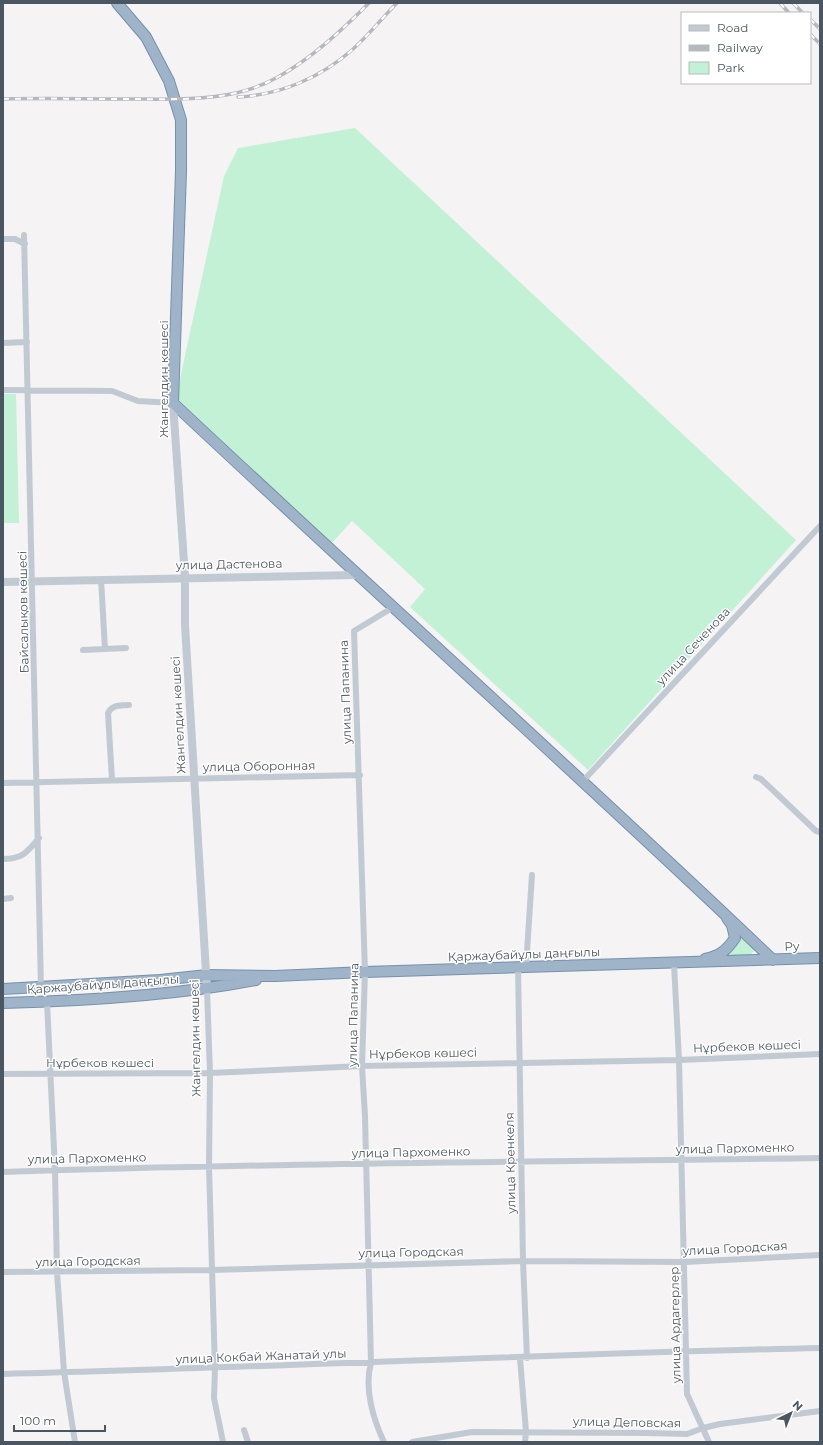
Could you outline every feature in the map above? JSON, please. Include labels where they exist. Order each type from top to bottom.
[{"type":"highway","name":"Жангелдин көшесі","points":[[117,3],[146,37],[169,81],[181,120],[182,171],[173,403]]},
{"type":"highway","points":[[173,403],[356,575],[583,781],[773,960]]},
{"type":"highway","points":[[685,963],[712,958],[727,950],[735,938],[732,925],[715,904]]},
{"type":"highway","points":[[755,942],[781,956],[816,958]]},
{"type":"highway","name":"Ру","points":[[773,960],[816,958]]},
{"type":"highway","name":"Қаржаубайұлы даңғылы","points":[[3,989],[160,980],[207,974],[275,976],[773,960]]},
{"type":"highway","name":"Қаржаубайұлы даңғылы","points":[[3,1003],[47,1002],[207,989],[275,976]]},
{"type":"street","name":"Байсалықов көшесі","points":[[24,235],[38,782],[41,988]]},
{"type":"street","points":[[3,239],[15,239],[25,244]]},
{"type":"street","points":[[3,343],[27,342]]},
{"type":"street","points":[[3,390],[112,391],[138,401],[173,403]]},
{"type":"street","name":"Жангелдин көшесі","points":[[173,403],[185,577],[185,625],[207,974],[210,1073],[209,1167],[211,1270],[215,1369],[214,1398],[223,1442]]},
{"type":"street","name":"улица Сеченова","points":[[583,781],[820,526]]},
{"type":"street","name":"улица Дастенова","points":[[3,582],[185,577],[356,575]]},
{"type":"street","points":[[101,580],[105,649]]},
{"type":"street","name":"улица Папанина","points":[[384,1442],[377,1426],[372,1407],[368,1374],[371,1363],[365,1116],[362,1066],[365,972],[360,775],[354,631],[392,608]]},
{"type":"street","points":[[83,650],[126,648]]},
{"type":"street","points":[[112,780],[108,713],[110,709],[116,706],[129,705]]},
{"type":"street","name":"улица Оборонная","points":[[3,783],[360,775]]},
{"type":"street","points":[[756,777],[761,779],[816,831],[820,832]]},
{"type":"street","points":[[3,859],[18,858],[26,853],[39,838]]},
{"type":"street","name":"улица Кренкеля","points":[[527,1358],[523,1261],[519,1062],[522,967],[532,875]]},
{"type":"street","points":[[3,899],[11,898]]},
{"type":"street","name":"улица Ардагерлер","points":[[674,964],[685,1262],[687,1394],[709,1442]]},
{"type":"street","points":[[47,1002],[55,1170],[57,1272],[64,1372],[75,1442]]},
{"type":"street","name":"Нұрбеков көшесі","points":[[3,1074],[210,1073],[362,1066],[678,1060],[820,1054]]},
{"type":"street","name":"улица Пархоменко","points":[[3,1172],[444,1161],[522,1163],[820,1158]]},
{"type":"street","name":"улица Городская","points":[[3,1272],[211,1270],[369,1264],[523,1261],[685,1262],[820,1255]]},
{"type":"street","name":"улица Кокбай Жанатай улы","points":[[3,1374],[215,1369],[686,1351],[820,1348]]},
{"type":"street","points":[[520,1358],[526,1432],[525,1442]]},
{"type":"street","name":"улица Деповская","points":[[412,1442],[472,1432],[687,1434],[703,1428],[820,1411]]},
{"type":"street","points":[[244,1430],[248,1442]]},
{"type":"green space","points":[[355,128],[796,540],[588,770],[410,607],[425,589],[352,521],[329,546],[178,403],[178,388],[224,176],[238,148]]},
{"type":"green space","points":[[3,394],[16,394],[19,523],[3,523]]},
{"type":"green space","points":[[737,925],[755,950],[749,956],[724,954]]},
{"type":"railway","points":[[3,99],[185,99],[204,98],[242,91],[260,85],[291,70],[337,34],[369,3]]},
{"type":"railway","points":[[238,97],[254,96],[284,89],[313,77],[327,69],[358,45],[397,3]]},
{"type":"railway","points":[[780,3],[788,12]]},
{"type":"railway","points":[[793,3],[802,12]]},
{"type":"railway","points":[[811,20],[820,29]]},
{"type":"railway","points":[[811,35],[820,44]]}]
